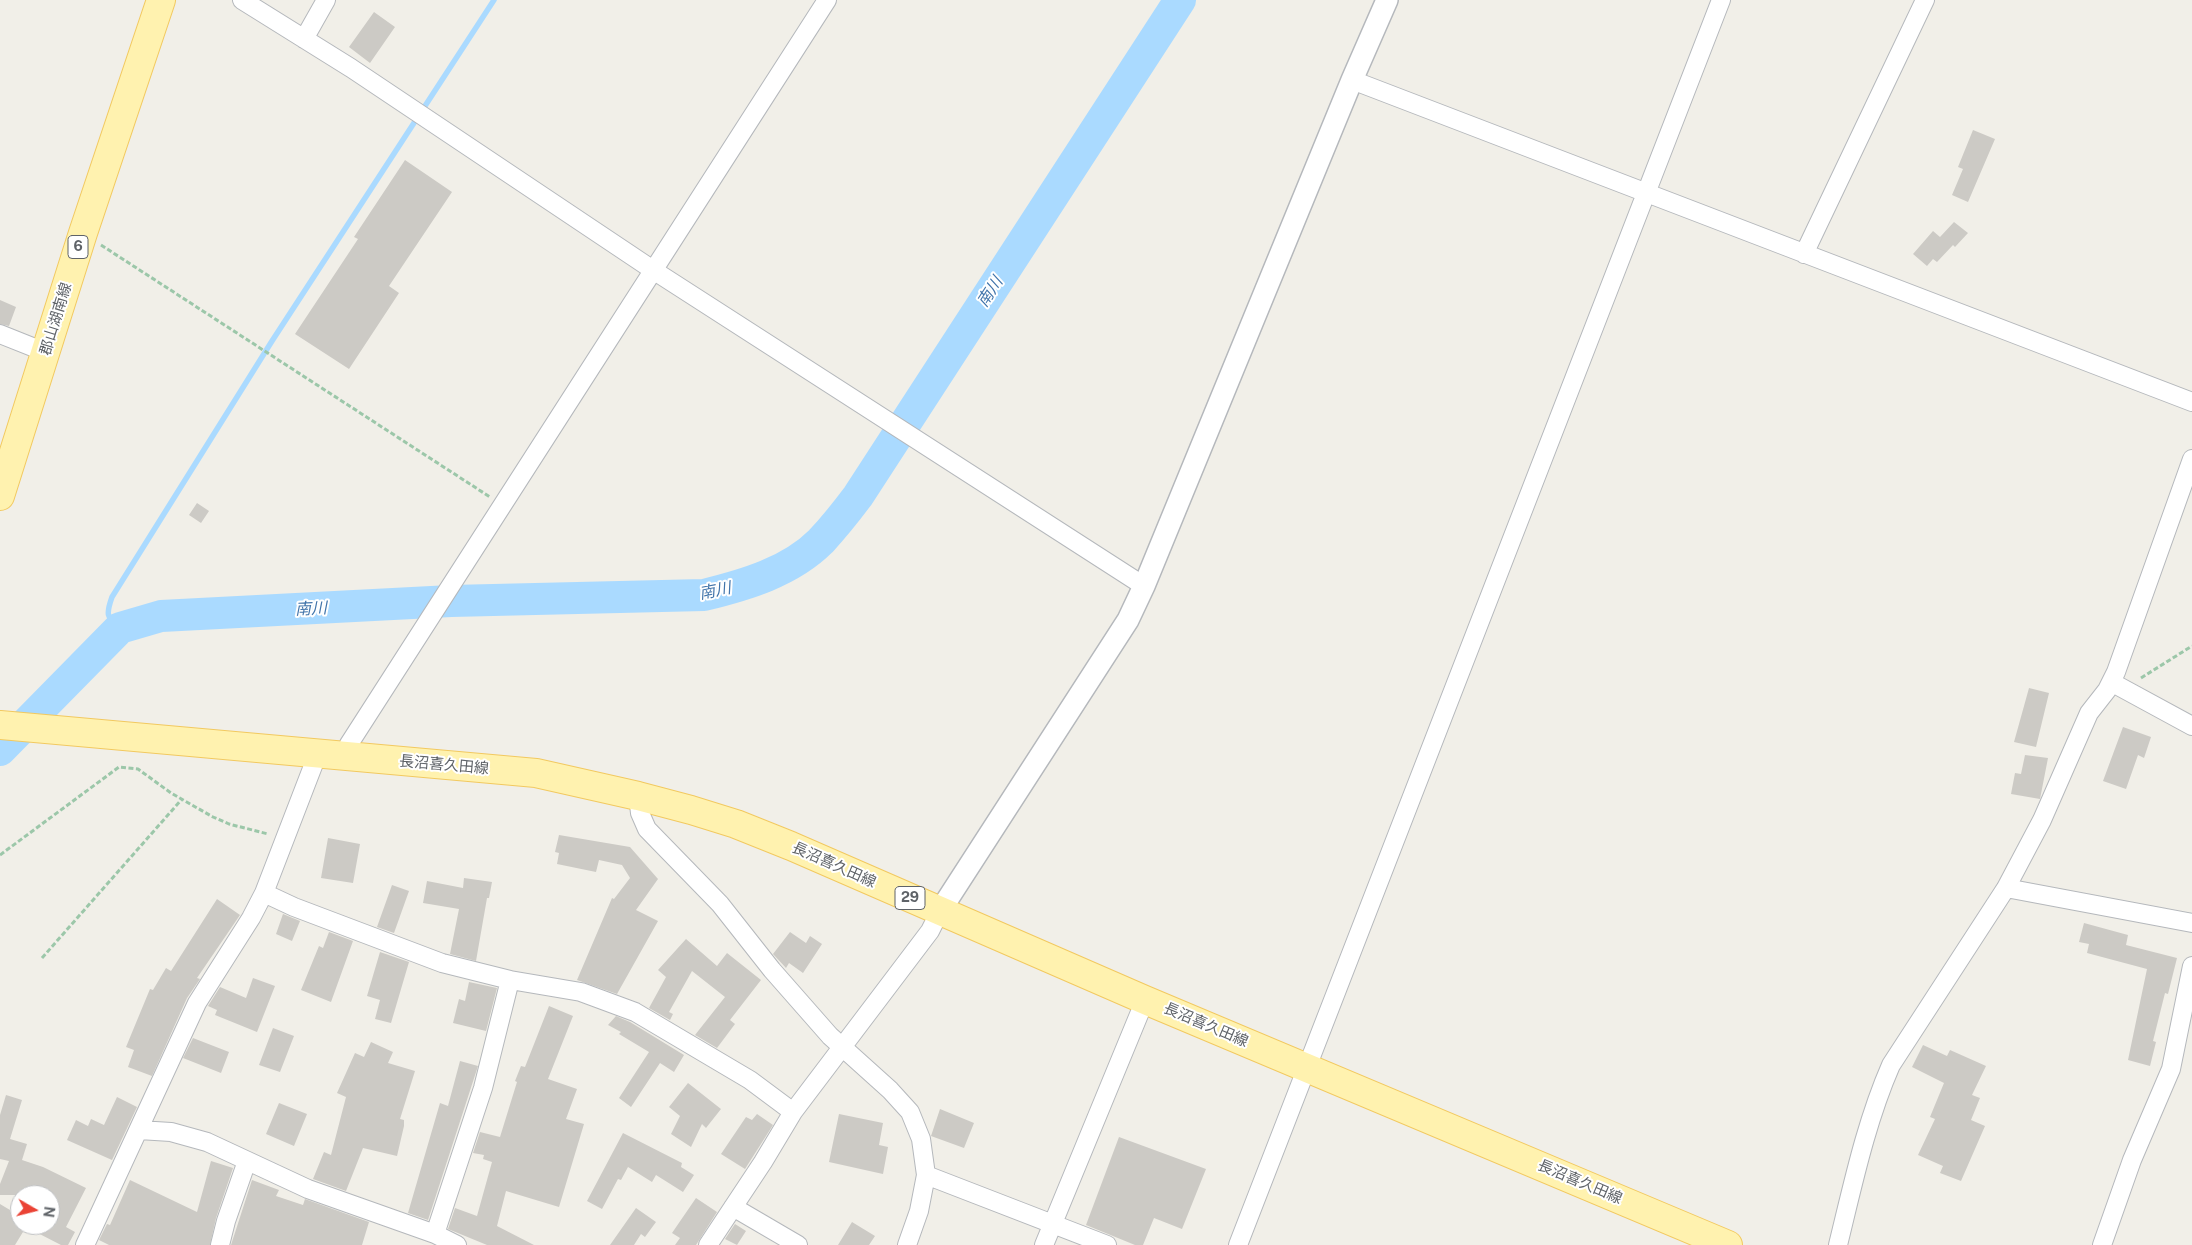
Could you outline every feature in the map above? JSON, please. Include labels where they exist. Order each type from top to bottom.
[{"type":"main road","name":"郡山湖南線","points":[[0,496],[83,233],[160,0]]},
{"type":"main road","name":"長沼喜久田線","points":[[0,725],[536,773],[638,796],[736,824],[791,846],[1145,1000],[1728,1245]]},
{"type":"street","points":[[242,0],[360,74],[653,270],[888,420],[910,437],[1144,586]]},
{"type":"street","points":[[304,39],[326,0]]},
{"type":"street","points":[[345,756],[349,744],[445,592],[827,0]]},
{"type":"street","points":[[708,1245],[764,1162],[794,1112],[930,931],[940,911],[1114,644],[1144,586],[1352,80],[1387,0]]},
{"type":"street","points":[[1238,1245],[1721,0]]},
{"type":"street","points":[[1804,254],[1925,0]]},
{"type":"street","points":[[1352,80],[2192,402]]},
{"type":"street","points":[[0,334],[45,352]]},
{"type":"street","points":[[1838,1245],[1869,1125],[1879,1092],[1891,1065],[2006,888],[2042,820],[2089,713],[2117,686],[2192,459]]},
{"type":"street","points":[[2117,686],[2192,726]]},
{"type":"street","points":[[86,1245],[197,1003],[251,918],[264,892],[318,753]]},
{"type":"street","points":[[638,796],[640,813],[647,829],[720,904],[772,970],[842,1049],[890,1090],[910,1112],[921,1139],[926,1175],[919,1212],[906,1245]]},
{"type":"street","points":[[2006,888],[2192,923]]},
{"type":"street","points":[[264,892],[294,907],[442,963],[510,980],[581,992],[635,1012],[750,1080],[794,1112]]},
{"type":"street","points":[[2102,1245],[2132,1160],[2171,1069],[2192,966]]},
{"type":"street","points":[[434,1234],[483,1088],[510,980]]},
{"type":"street","points":[[1044,1245],[1051,1224],[1145,1000]]},
{"type":"street","points":[[139,1130],[171,1132],[207,1142],[308,1189],[434,1234],[457,1245]]},
{"type":"street","points":[[220,1245],[226,1220],[247,1161]]},
{"type":"street","points":[[926,1175],[1107,1245]]},
{"type":"street","points":[[733,1207],[798,1245]]},
{"type":"path","points":[[83,233],[490,496],[500,508]]},
{"type":"path","points":[[2117,686],[2192,646]]},
{"type":"path","points":[[0,855],[119,767],[138,769],[182,799],[229,824],[286,839]]},
{"type":"path","points":[[42,958],[182,799]]},
{"type":"building","points":[[374,12],[395,27],[370,63],[349,47]]},
{"type":"building","points":[[1973,130],[1995,139],[1968,202],[1952,195],[1963,169],[1958,167]]},
{"type":"building","points":[[405,160],[452,192],[389,286],[399,293],[349,369],[295,334],[358,239],[354,237]]},
{"type":"building","points":[[1954,222],[1968,233],[1937,262],[1933,259],[1927,266],[1913,254],[1933,231],[1940,237]]},
{"type":"building","points":[[0,300],[16,307],[9,326],[0,324]]},
{"type":"building","points":[[197,503],[209,511],[201,523],[189,515]]},
{"type":"building","points":[[2029,688],[2049,693],[2036,747],[2014,742]]},
{"type":"building","points":[[2123,727],[2151,737],[2144,758],[2138,755],[2126,789],[2103,781]]},
{"type":"building","points":[[2025,755],[2048,758],[2040,799],[2011,794],[2015,773],[2021,774]]},
{"type":"building","points":[[559,835],[630,847],[658,879],[636,910],[658,921],[617,994],[577,980],[612,898],[614,899],[630,878],[622,865],[599,860],[596,872],[557,864],[559,853],[555,852]]},
{"type":"building","points":[[328,838],[360,844],[353,883],[321,878]]},
{"type":"building","points":[[464,878],[492,882],[489,898],[487,898],[476,961],[450,954],[459,909],[423,903],[427,881],[463,888]]},
{"type":"building","points":[[392,885],[409,891],[394,933],[377,927]]},
{"type":"building","points":[[217,899],[240,915],[197,978],[200,979],[187,998],[152,1076],[128,1067],[134,1050],[126,1047],[150,989],[153,990],[166,968],[171,971]]},
{"type":"building","points":[[283,914],[300,921],[292,941],[276,934]]},
{"type":"building","points":[[2084,923],[2128,935],[2126,945],[2177,958],[2168,994],[2165,993],[2153,1041],[2156,1042],[2150,1066],[2128,1060],[2147,969],[2087,953],[2089,944],[2079,942]]},
{"type":"building","points":[[329,932],[353,941],[331,1002],[301,990],[319,946],[323,948]]},
{"type":"building","points":[[790,932],[806,943],[810,936],[822,944],[803,973],[789,963],[786,968],[773,954]]},
{"type":"building","points":[[686,939],[717,966],[727,953],[761,980],[730,1020],[735,1024],[717,1048],[695,1035],[725,997],[692,971],[669,1012],[673,1014],[670,1020],[649,1008],[666,977],[658,970]]},
{"type":"building","points":[[380,952],[409,962],[391,1023],[375,1019],[380,1000],[367,996]]},
{"type":"building","points":[[253,978],[275,986],[257,1032],[215,1015],[217,1010],[208,1006],[220,987],[246,998]]},
{"type":"building","points":[[469,982],[497,988],[486,1031],[453,1023],[459,999],[465,1001]]},
{"type":"building","points":[[549,1006],[573,1016],[548,1079],[577,1089],[566,1119],[584,1124],[559,1207],[506,1191],[497,1226],[534,1245],[487,1245],[448,1229],[455,1208],[477,1216],[492,1162],[483,1159],[484,1155],[473,1153],[480,1132],[500,1137],[517,1082],[515,1081],[521,1066],[525,1067]]},
{"type":"building","points":[[616,1016],[630,1022],[684,1055],[674,1072],[660,1063],[631,1107],[619,1098],[649,1052],[608,1025]]},
{"type":"building","points":[[273,1028],[294,1036],[280,1072],[259,1065]]},
{"type":"building","points":[[193,1038],[229,1052],[221,1073],[183,1058]]},
{"type":"building","points":[[371,1042],[393,1052],[388,1063],[415,1071],[400,1119],[404,1120],[404,1126],[397,1156],[363,1148],[346,1191],[313,1179],[324,1152],[331,1155],[346,1097],[337,1093],[355,1053],[364,1057]]},
{"type":"building","points":[[1923,1045],[1947,1056],[1950,1050],[1986,1066],[1972,1095],[1980,1098],[1971,1120],[1985,1126],[1961,1181],[1940,1173],[1943,1166],[1918,1155],[1935,1119],[1930,1117],[1944,1083],[1912,1067]]},
{"type":"building","points":[[460,1061],[478,1066],[428,1220],[408,1213],[440,1103],[448,1106]]},
{"type":"building","points":[[688,1083],[721,1109],[706,1128],[702,1124],[691,1147],[671,1134],[680,1116],[669,1107]]},
{"type":"building","points":[[6,1095],[22,1100],[10,1139],[27,1144],[22,1160],[43,1167],[86,1188],[66,1227],[75,1232],[68,1245],[61,1245],[42,1235],[60,1235],[60,1185],[10,1185],[10,1195],[0,1195],[0,1184],[9,1161],[0,1159],[0,1115]]},
{"type":"building","points":[[117,1097],[137,1107],[112,1160],[67,1140],[76,1120],[88,1126],[91,1119],[104,1125]]},
{"type":"building","points":[[279,1103],[307,1114],[294,1146],[266,1134]]},
{"type":"building","points":[[940,1109],[974,1123],[964,1148],[931,1136]]},
{"type":"building","points":[[757,1114],[773,1125],[745,1169],[721,1154],[746,1117],[752,1120]]},
{"type":"building","points":[[839,1114],[883,1123],[879,1145],[888,1147],[883,1174],[829,1162]]},
{"type":"building","points":[[623,1133],[682,1163],[681,1167],[694,1175],[683,1192],[656,1175],[652,1182],[628,1167],[621,1180],[618,1179],[602,1209],[587,1201]]},
{"type":"building","points":[[1119,1137],[1206,1169],[1182,1229],[1154,1218],[1143,1245],[1135,1245],[1086,1225]]},
{"type":"building","points":[[211,1161],[233,1168],[216,1218],[210,1245],[109,1245],[99,1240],[107,1224],[110,1225],[130,1180],[197,1212]]},
{"type":"building","points":[[252,1180],[279,1190],[276,1196],[303,1205],[305,1199],[369,1222],[362,1245],[231,1245]]},
{"type":"building","points":[[696,1198],[717,1212],[696,1245],[675,1245],[680,1238],[672,1233]]},
{"type":"building","points":[[0,1204],[10,1210],[10,1235],[21,1235],[15,1245],[0,1245]]},
{"type":"building","points":[[636,1208],[656,1222],[645,1237],[641,1234],[634,1245],[610,1245]]},
{"type":"building","points":[[852,1222],[875,1236],[869,1245],[838,1245]]},
{"type":"building","points":[[735,1224],[746,1231],[737,1245],[725,1239]]},
{"type":"waterway","points":[[120,628],[108,615],[112,597],[272,341],[494,0]]},
{"type":"waterway","name":"南川","points":[[0,750],[120,628],[161,616],[451,601],[704,595],[751,582],[795,561],[821,541],[858,496],[1180,0]]}]
